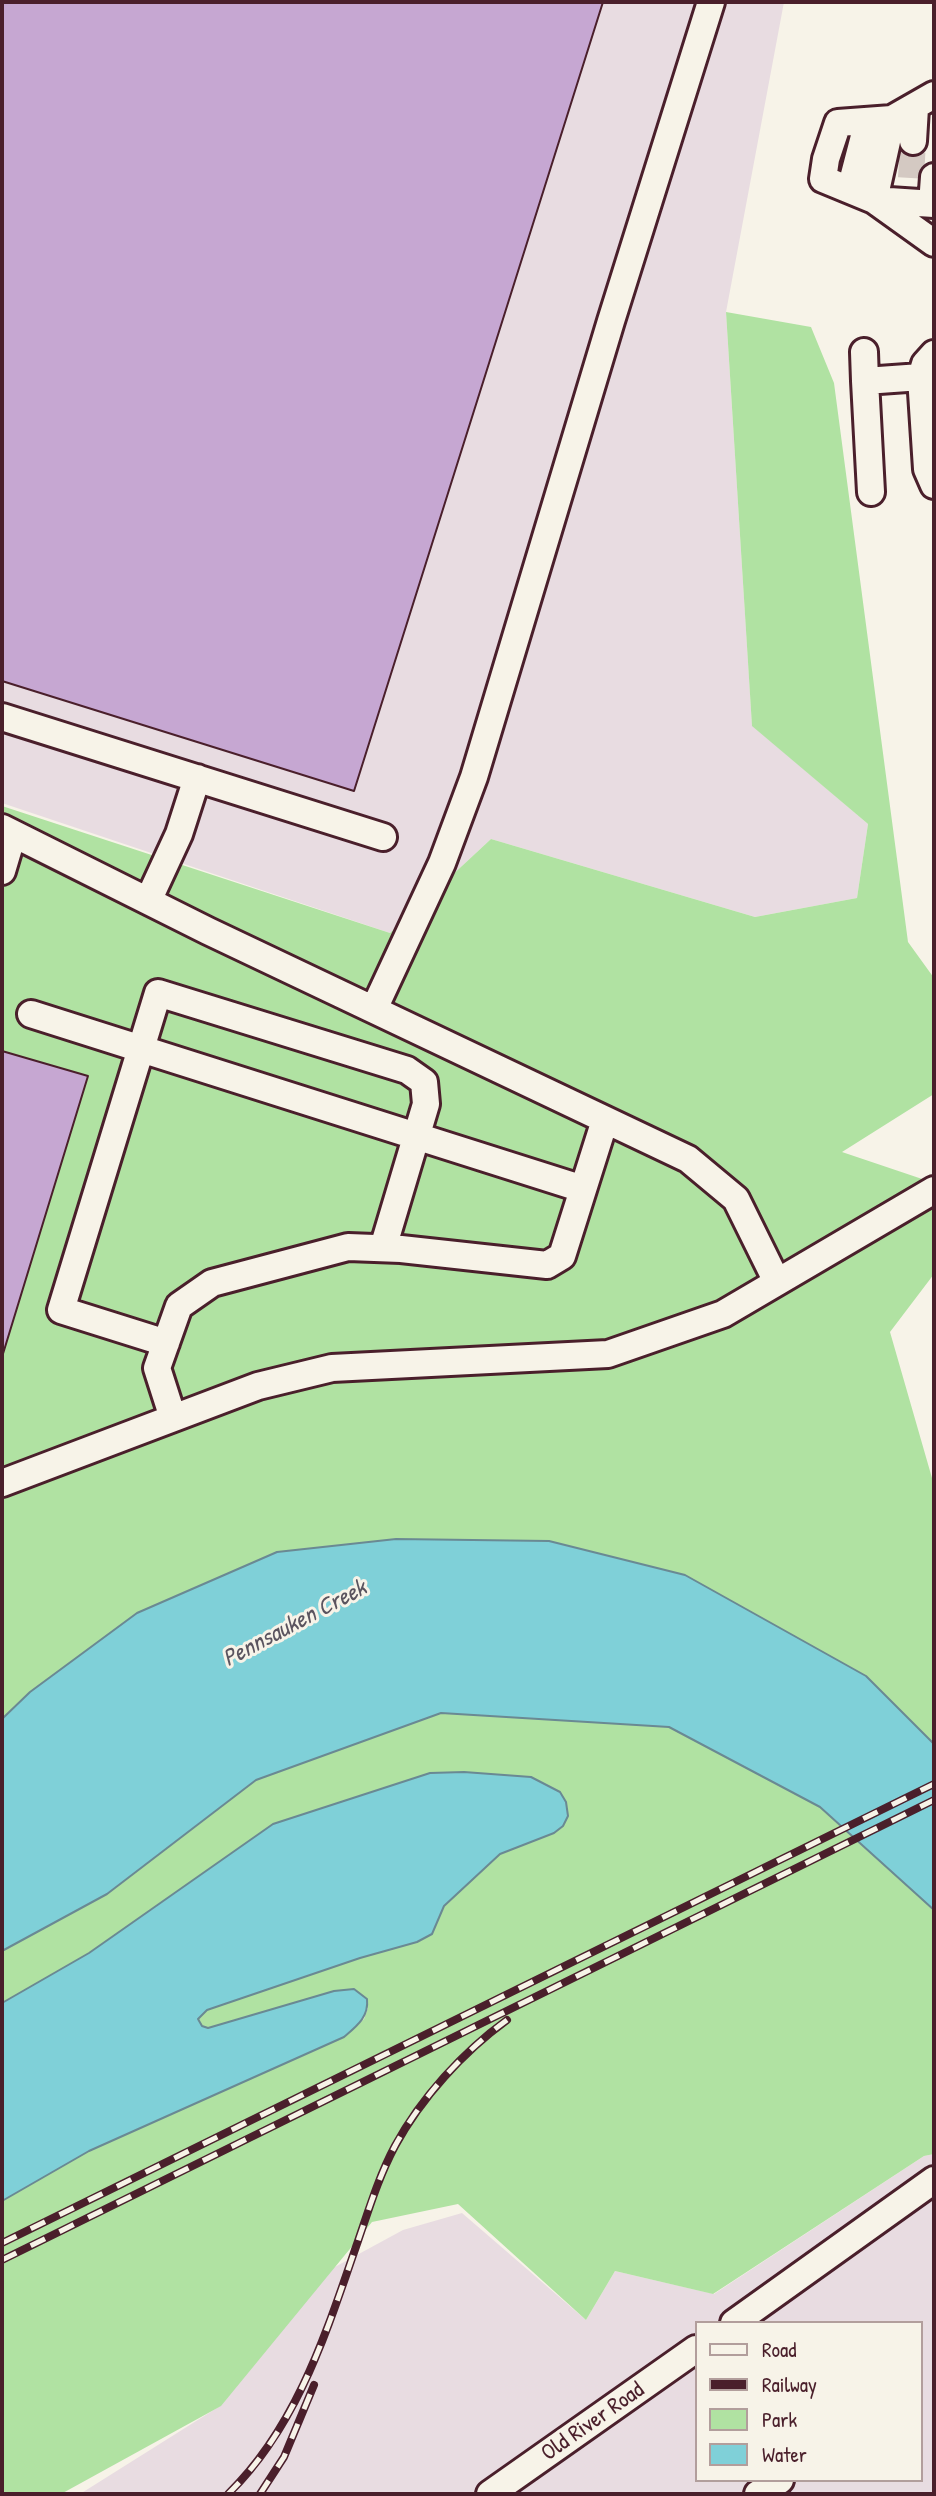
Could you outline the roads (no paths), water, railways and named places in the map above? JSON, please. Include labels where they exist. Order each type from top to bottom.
[{"type":"lane","points":[[374,1009],[442,863],[474,777],[611,321],[711,2]]},
{"type":"lane","points":[[902,110],[913,141]]},
{"type":"lane","points":[[862,195],[902,110]]},
{"type":"lane","points":[[902,110],[838,123],[826,159],[823,179],[862,195],[934,243]]},
{"type":"lane","points":[[862,195],[924,193]]},
{"type":"lane","points":[[864,352],[871,492]]},
{"type":"lane","points":[[934,354],[925,364],[921,377],[927,469],[934,485]]},
{"type":"lane","points":[[865,382],[921,377]]},
{"type":"lane","points":[[2,717],[383,837]]},
{"type":"lane","points":[[148,901],[179,834],[197,778]]},
{"type":"lane","points":[[2,871],[7,831],[688,1159],[736,1199],[777,1282]]},
{"type":"lane","points":[[166,1343],[61,1310],[158,993],[407,1069],[424,1082],[426,1104],[383,1248]]},
{"type":"lane","points":[[31,1014],[583,1189]]},
{"type":"lane","points":[[173,1418],[157,1368],[179,1306],[212,1283],[348,1247],[383,1248],[547,1265],[562,1256],[605,1119]]},
{"type":"lane","points":[[2,1483],[258,1386],[332,1368],[608,1354],[723,1314],[934,1190]]},
{"type":"lane","points":[[737,2321],[934,2180]]},
{"type":"lane","name":"Old River Road","points":[[490,2494],[694,2350]]},
{"type":"lane","points":[[758,2494],[777,2482]]},
{"type":"water","name":"Pennsauken Creek","points":[[396,1539],[549,1541],[685,1575],[866,1676],[934,1744],[934,1910],[820,1807],[669,1727],[441,1713],[256,1780],[107,1894],[2,1951],[2,1719],[30,1692],[137,1613],[277,1552]]},
{"type":"water","points":[[464,1772],[531,1777],[560,1792],[566,1802],[568,1816],[563,1826],[554,1833],[500,1854],[444,1906],[432,1934],[417,1942],[360,1958],[207,2010],[198,2019],[202,2026],[208,2028],[334,1991],[354,1989],[367,1999],[366,2011],[361,2021],[344,2037],[89,2151],[2,2201],[2,2003],[89,1953],[273,1824],[430,1773]]},
{"type":"tunnel","points":[[911,178],[913,141]]},
{"type":"railway","points":[[2,2243],[934,1784]]},
{"type":"railway","points":[[2,2260],[934,1800]]},
{"type":"railway","points":[[228,2494],[273,2438],[308,2375],[379,2181],[405,2128],[430,2093],[459,2061],[507,2020]]},
{"type":"railway","points":[[260,2494],[284,2457],[314,2385]]}]
